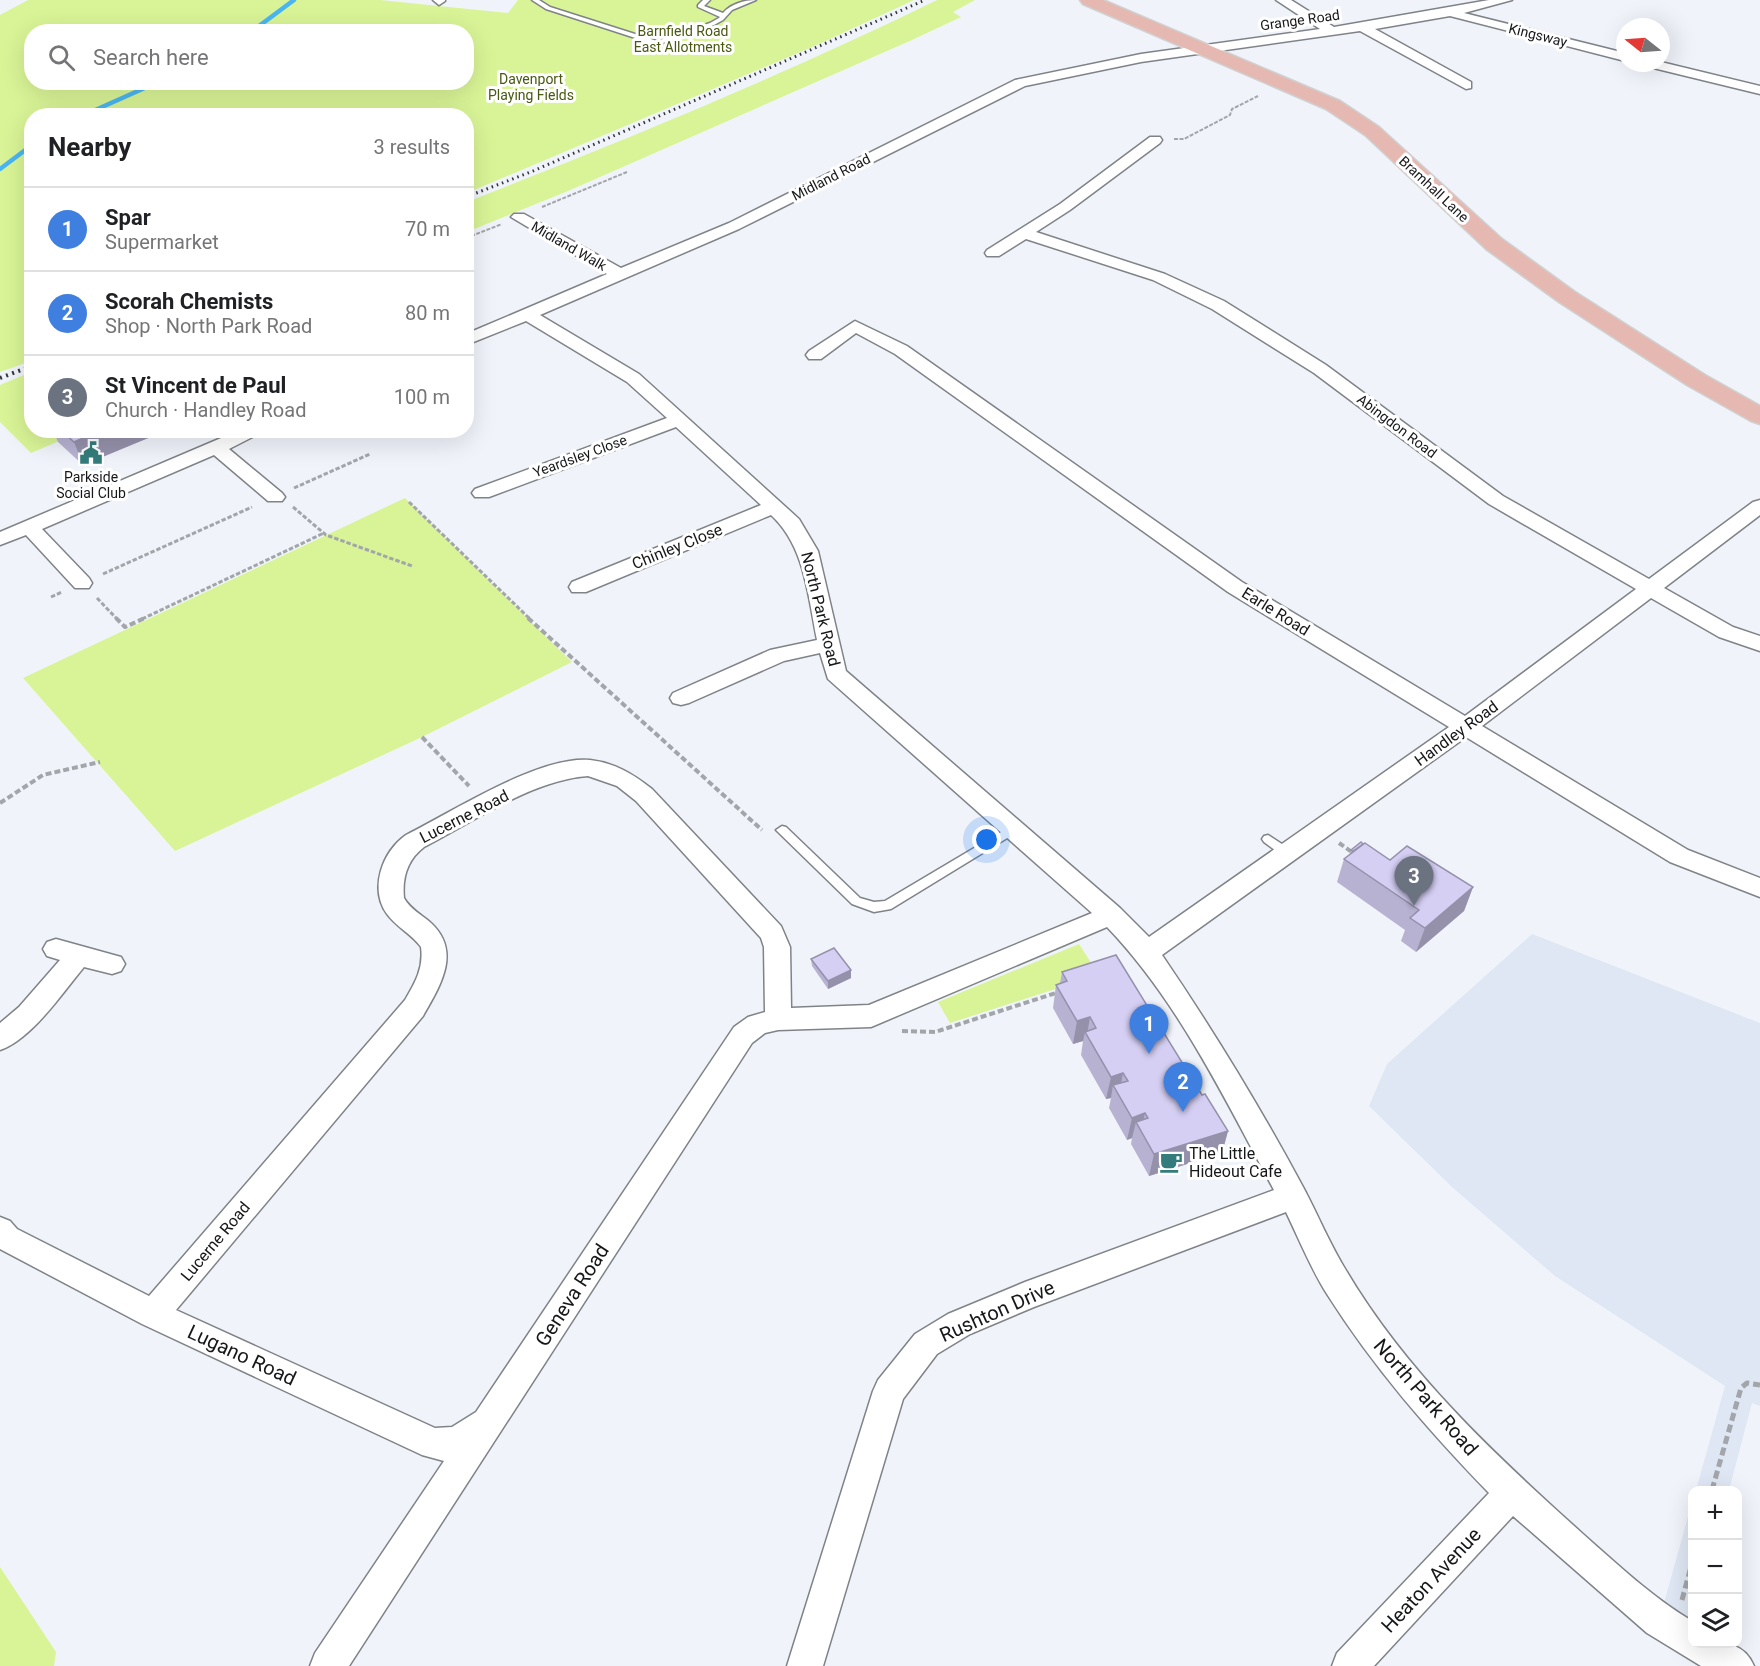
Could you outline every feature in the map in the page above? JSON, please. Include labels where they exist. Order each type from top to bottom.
[{"type":"main road","name":"Bramhall Lane","points":[[1089,0],[1334,105],[1372,131],[1494,244],[1567,297],[1696,380],[1760,416]]},
{"type":"street","points":[[1282,0],[1331,31]]},
{"type":"street","name":"Grange Road","points":[[1204,49],[1452,14],[1506,0]]},
{"type":"street","name":"Kingsway","points":[[1452,14],[1616,55]]},
{"type":"street","points":[[1361,27],[1466,85]]},
{"type":"street","name":"Midland Road","points":[[474,337],[734,226],[1020,83],[1059,73],[1204,49]]},
{"type":"street","points":[[1670,68],[1760,90]]},
{"type":"street","points":[[993,253],[1065,207],[1155,140]]},
{"type":"street","name":"Midland Walk","points":[[519,217],[619,274]]},
{"type":"street","name":"Abingdon Road","points":[[1023,232],[1159,277],[1218,305],[1320,369],[1496,500],[1726,632],[1760,644]]},
{"type":"street","name":"North Park Road","points":[[526,314],[633,378],[775,506],[801,534],[808,551],[836,674],[1111,915],[1147,952],[1218,1059],[1293,1196],[1336,1282],[1390,1361],[1512,1493],[1622,1592],[1659,1621],[1688,1639]]},
{"type":"street","name":"Earle Road","points":[[814,355],[855,326],[902,350],[1235,586],[1679,856],[1760,888]]},
{"type":"street","name":"Yeardsley Close","points":[[482,493],[679,420]]},
{"type":"street","points":[[0,539],[224,440],[276,496]]},
{"type":"street","name":"Chinley Close","points":[[579,587],[775,506]]},
{"type":"street","name":"Handley Road","points":[[1147,952],[1465,727],[1760,506]]},
{"type":"street","points":[[29,527],[82,583]]},
{"type":"street","points":[[681,698],[778,655],[828,644]]},
{"type":"street","name":"Lucerne Road","points":[[153,1314],[414,1008],[435,965],[434,948],[431,941],[407,919],[391,900],[391,877],[397,862],[408,846],[544,775],[559,771],[601,770],[617,774],[632,783],[772,933],[777,948],[778,1019]]},
{"type":"street","points":[[860,1017],[1111,915]]},
{"type":"street","points":[[0,1039],[28,1015],[67,952],[112,964]]},
{"type":"street","name":"Geneva Road","points":[[328,1666],[739,1039],[757,1025],[778,1019],[860,1017]]},
{"type":"street","name":"Rushton Drive","points":[[805,1666],[889,1391],[926,1344],[959,1324],[1025,1296],[1293,1196]]},
{"type":"street","name":"Lugano Road","points":[[0,1230],[7,1238],[153,1314],[433,1444],[442,1446],[459,1440],[488,1420]]},
{"type":"street","name":"Heaton Avenue","points":[[1350,1666],[1512,1493]]},
{"type":"street","points":[[1704,1648],[1736,1666]]},
{"type":"lane","points":[[535,0],[548,8],[657,42],[712,24],[730,9],[753,0]]},
{"type":"lane","points":[[707,0],[700,6],[724,16]]},
{"type":"lane","points":[[782,830],[856,901],[879,907],[888,906],[1013,829]]},
{"type":"lane","points":[[1268,839],[1287,853]]},
{"type":"path","points":[[1155,140],[1184,139],[1230,115],[1232,109],[1283,82]]},
{"type":"path","points":[[474,235],[627,172]]},
{"type":"path","points":[[324,533],[125,627],[82,583],[370,454]]},
{"type":"path","points":[[276,496],[324,533],[412,566]]},
{"type":"path","points":[[409,502],[515,605],[769,837],[782,830]]},
{"type":"path","points":[[422,736],[486,805]]},
{"type":"path","points":[[0,803],[43,776],[100,762]]},
{"type":"path","points":[[1320,830],[1359,857]]},
{"type":"path","points":[[860,1017],[902,1031],[926,1033],[1068,988]]},
{"type":"path","points":[[1714,1486],[1741,1388],[1747,1383],[1759,1385]]},
{"type":"shaded area","points":[[1532,934],[1760,1023],[1760,1406],[1752,1403],[1730,1486],[1697,1486],[1725,1386],[1555,1276],[1452,1187],[1369,1106],[1387,1064]]},
{"type":"shaded area","points":[[1688,1516],[1688,1638],[1659,1621]]},
{"type":"green space","name":"Davenport Playing Fields","points":[[28,0],[380,0],[508,13],[518,0],[914,0],[819,44],[474,190],[474,108],[24,108],[24,363],[0,372],[0,15]]},
{"type":"green space","points":[[937,0],[975,0],[953,12],[961,17],[912,40],[568,191],[474,229],[474,199],[704,106]]},
{"type":"green space","points":[[24,375],[24,438],[66,438],[31,453],[0,422],[0,385]]},
{"type":"green space","points":[[405,498],[572,662],[422,737],[175,851],[23,678]]},
{"type":"green space","points":[[1079,944],[1099,975],[950,1023],[938,1002]]},
{"type":"green space","points":[[0,1567],[56,1652],[54,1666],[0,1666]]},
{"type":"building","points":[[70,438],[83,438],[74,442]]},
{"type":"building","points":[[1361,842],[1363,844],[1351,850]]},
{"type":"building","points":[[1365,843],[1390,860],[1407,846],[1473,887],[1425,928],[1410,918],[1419,910],[1344,859]]},
{"type":"building","points":[[834,948],[851,970],[828,981],[811,959]]},
{"type":"building","points":[[1116,955],[1202,1095],[1205,1094],[1228,1131],[1154,1154],[1136,1122],[1148,1118],[1145,1113],[1132,1118],[1113,1085],[1128,1081],[1123,1073],[1111,1077],[1085,1032],[1096,1028],[1090,1017],[1077,1021],[1056,985],[1067,981],[1062,972]]},
{"type":"waterway","points":[[262,24],[294,0]]},
{"type":"waterway","points":[[100,108],[140,90]]},
{"type":"waterway","points":[[0,169],[24,151]]},
{"type":"railway","points":[[474,194],[533,171],[925,0]]},
{"type":"railway","points":[[0,378],[24,369]]},
{"type":"place","name":"Parkside Social Club","points":[[91,453]]},
{"type":"place","name":"St Vincent de Paul","points":[[1414,906]]},
{"type":"place","name":"Spar","points":[[1149,1054]]},
{"type":"place","name":"Scorah Chemists","points":[[1183,1112]]},
{"type":"place","name":"The Little Hideout Cafe","points":[[1171,1162]]},
{"type":"park label","name":"Barnfield Road East Allotments","points":[[683,40]]}]
